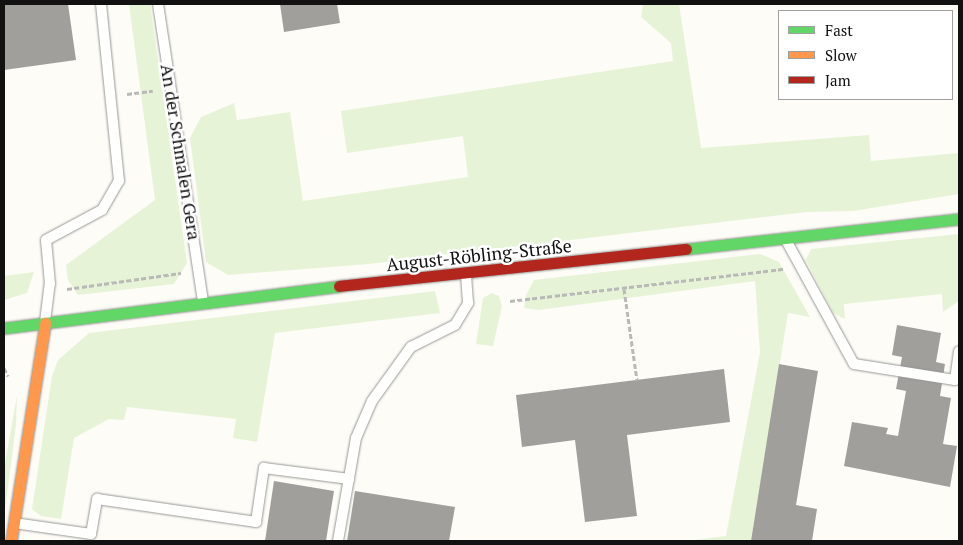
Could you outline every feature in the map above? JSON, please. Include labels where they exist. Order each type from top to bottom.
[{"type":"street","name":"August-Röbling-Straße","points":[[4,328],[204,301],[785,240],[959,219]]},
{"type":"street","points":[[11,541],[45,323]]},
{"type":"lane","points":[[45,323],[50,284],[46,240],[102,210],[119,181],[101,4]]},
{"type":"lane","name":"An der Schmalen Gera","points":[[158,4],[204,301]]},
{"type":"lane","points":[[785,240],[854,364],[955,380],[959,352]]},
{"type":"lane","points":[[338,541],[356,438],[372,401],[411,347],[455,325],[468,303],[466,274]]},
{"type":"lane","points":[[13,523],[91,534],[97,499],[256,522],[264,468],[349,479]]},
{"type":"path","points":[[110,96],[171,88]]},
{"type":"path","points":[[510,301],[799,268]]},
{"type":"path","points":[[624,289],[637,380]]},
{"type":"green space","points":[[129,4],[150,4],[187,263],[174,284],[78,295],[68,280],[66,265],[155,200]]},
{"type":"green space","points":[[643,4],[679,4],[701,148],[869,135],[871,161],[959,153],[959,194],[853,211],[807,212],[369,264],[228,275],[206,262],[190,138],[201,117],[234,103],[237,120],[290,112],[303,201],[468,177],[463,136],[347,153],[341,111],[673,61],[671,43],[641,17]]},
{"type":"green space","points":[[959,234],[959,301],[943,312],[942,294],[844,304],[845,319],[833,313],[806,260],[811,249]]},
{"type":"green space","points":[[760,254],[779,262],[810,317],[788,313],[751,541],[686,541],[726,536],[760,352],[755,281],[539,310],[524,308],[526,295],[534,280]]},
{"type":"green space","points":[[34,272],[27,293],[4,300],[4,276]]},
{"type":"green space","points":[[435,291],[440,313],[275,333],[257,442],[233,438],[236,419],[127,407],[124,420],[109,419],[74,438],[61,519],[41,516],[32,509],[52,376],[58,360],[89,333]]},
{"type":"green space","points":[[492,293],[499,296],[502,306],[493,346],[476,344],[483,298]]},
{"type":"green space","points":[[17,395],[16,425],[4,518],[4,469]]},
{"type":"building","points":[[4,4],[68,4],[76,60],[4,70]]},
{"type":"building","points":[[280,4],[337,4],[340,23],[284,32]]},
{"type":"building","points":[[897,325],[941,333],[936,362],[945,364],[940,396],[951,398],[943,444],[957,446],[950,487],[844,466],[852,422],[888,428],[886,434],[898,436],[906,391],[896,389],[902,357],[892,355]]},
{"type":"building","points":[[779,364],[818,371],[796,505],[817,509],[812,541],[751,541]]},
{"type":"building","points":[[724,369],[730,422],[627,435],[637,516],[585,522],[575,440],[522,447],[516,395]]},
{"type":"building","points":[[274,481],[334,491],[326,541],[265,541]]},
{"type":"building","points":[[355,491],[455,507],[449,541],[347,541]]},
{"type":"traffic: fast","points":[[686,249],[959,219]]},
{"type":"traffic: fast","points":[[4,328],[339,286]]},
{"type":"traffic: slow","points":[[11,541],[45,323]]},
{"type":"traffic: jam","points":[[339,286],[686,249]]}]
